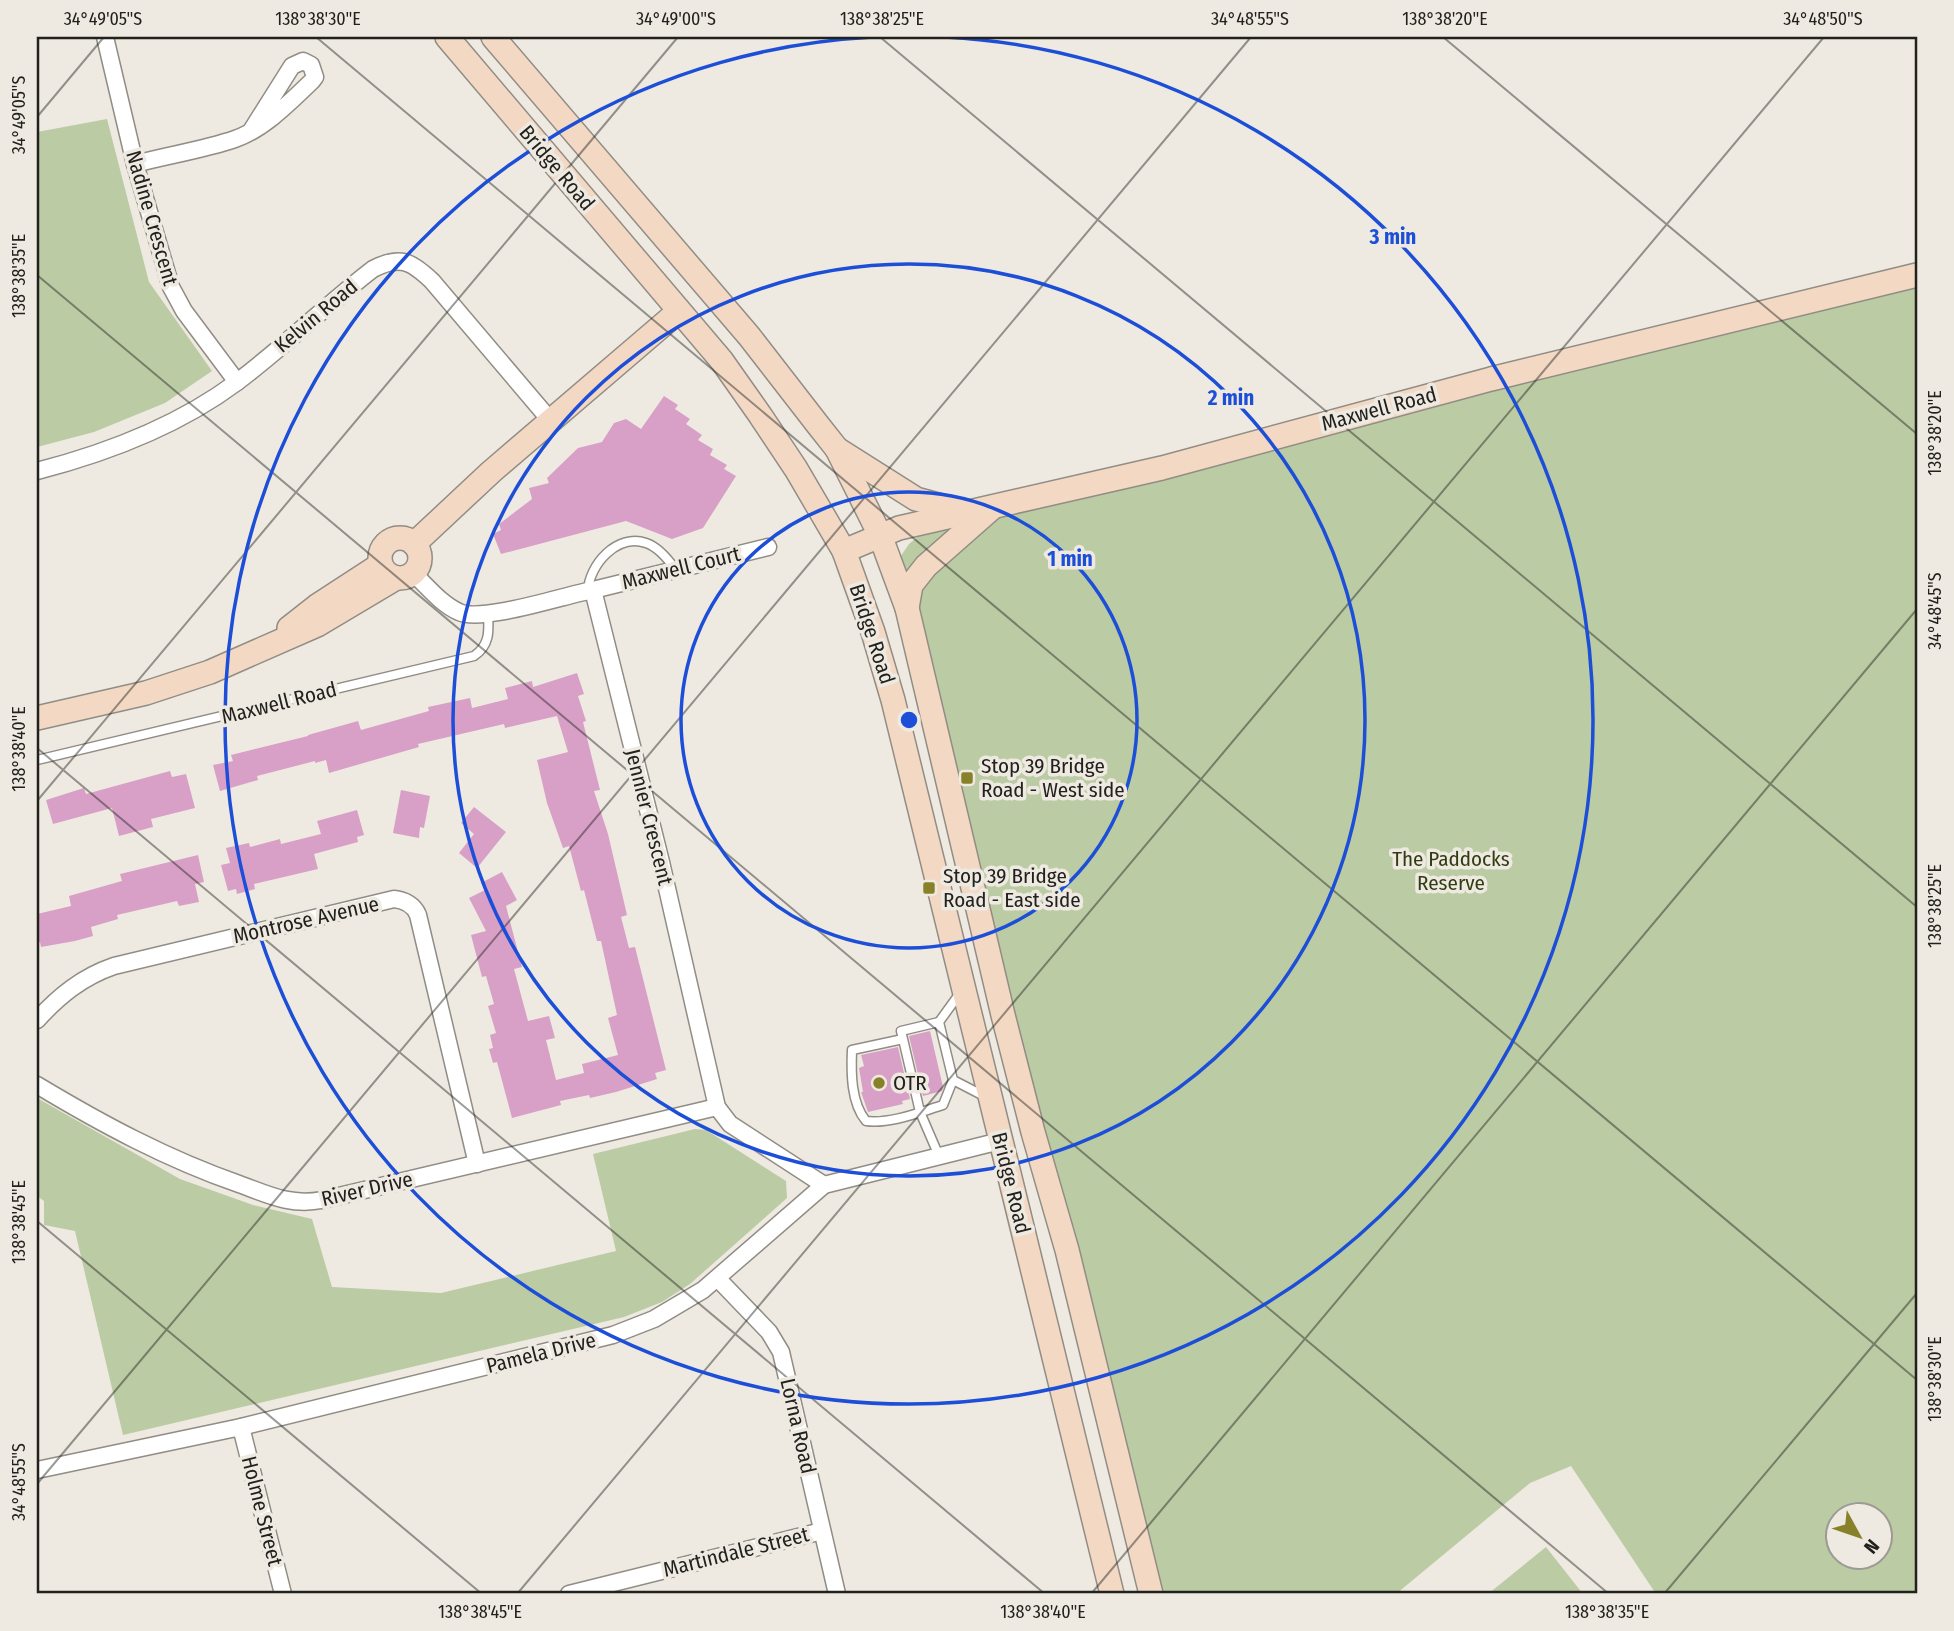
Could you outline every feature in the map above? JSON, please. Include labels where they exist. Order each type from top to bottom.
[{"type":"main road","name":"Bridge Road","points":[[446,37],[722,361],[796,469],[844,551],[873,632],[893,700],[1112,1594]]},
{"type":"main road","name":"Bridge Road","points":[[493,37],[749,336],[837,449],[880,535],[907,608],[1033,1132],[1067,1250],[1151,1594]]},
{"type":"main road","points":[[414,544],[550,420],[679,311],[691,270]]},
{"type":"main road","name":"Maxwell Road","points":[[844,551],[900,528],[1162,468],[1491,379],[1917,275]]},
{"type":"main road","points":[[837,449],[916,499],[966,513]]},
{"type":"main road","points":[[907,608],[911,585],[926,566],[993,507]]},
{"type":"main road","points":[[37,718],[177,683],[227,665],[317,625],[420,558],[414,544],[402,538],[389,541],[380,552],[396,572]]},
{"type":"main road","points":[[1000,1141],[1033,1132]]},
{"type":"street","name":"Nadine Crescent","points":[[105,37],[135,164],[170,287],[184,311],[237,382]]},
{"type":"street","points":[[135,164],[235,139],[251,131]]},
{"type":"street","name":"Kelvin Road","points":[[37,471],[78,460],[151,431],[197,408],[237,382],[373,269],[390,262],[403,261],[415,266],[432,281],[550,420]]},
{"type":"street","name":"Maxwell Court","points":[[591,591],[768,547]]},
{"type":"street","points":[[396,572],[456,611],[468,615],[488,614],[591,591]]},
{"type":"street","name":"Jennier Crescent","points":[[591,591],[664,875],[717,1107]]},
{"type":"street","name":"Montrose Avenue","points":[[37,1020],[66,991],[114,966],[394,899],[402,900],[413,906],[418,915],[477,1164]]},
{"type":"street","name":"River Drive","points":[[37,1085],[183,1164],[293,1203],[322,1200],[717,1107]]},
{"type":"street","points":[[717,1107],[730,1124],[824,1185]]},
{"type":"street","name":"Pamela Drive","points":[[37,1470],[241,1427],[614,1335],[654,1319],[703,1290],[824,1185],[1000,1141]]},
{"type":"street","name":"Lorna Road","points":[[718,1279],[769,1332],[781,1352],[837,1594]]},
{"type":"street","name":"Holme Street","points":[[241,1427],[283,1594]]},
{"type":"street","name":"Martindale Street","points":[[569,1594],[822,1531]]},
{"type":"lane","points":[[591,591],[589,580],[600,562],[617,547],[631,541],[653,547],[675,569]]},
{"type":"lane","name":"Maxwell Road","points":[[37,760],[474,656],[481,652],[488,640],[488,614]]},
{"type":"lane","points":[[939,1156],[920,1112],[901,1031],[939,1022],[964,988]]},
{"type":"lane","points":[[903,1039],[852,1051],[851,1073],[859,1112],[866,1121],[877,1122],[943,1105],[953,1080],[939,1022]]},
{"type":"lane","points":[[953,1080],[990,1099]]},
{"type":"green space","points":[[107,119],[149,282],[212,371],[165,403],[94,432],[37,447],[37,132]]},
{"type":"green space","name":"The Paddocks Reserve","points":[[1917,276],[1917,1594],[1656,1594],[1571,1466],[1530,1483],[1396,1594],[1151,1594],[894,566],[909,544],[931,526]]},
{"type":"green space","points":[[37,1098],[180,1179],[253,1205],[312,1219],[332,1287],[441,1293],[616,1251],[593,1154],[695,1129],[706,1130],[786,1181],[787,1198],[690,1284],[662,1302],[624,1317],[123,1435],[75,1231],[44,1225],[44,1201],[37,1196]]},
{"type":"green space","points":[[1546,1547],[1583,1594],[1488,1594]]},
{"type":"building","points":[[664,396],[678,405],[675,409],[690,419],[686,424],[702,435],[698,440],[713,449],[710,455],[727,465],[724,469],[736,476],[703,528],[672,539],[626,521],[501,554],[493,534],[501,530],[499,524],[532,499],[529,488],[549,483],[547,478],[578,448],[602,442],[614,423],[626,419],[641,429]]},
{"type":"building","points":[[577,673],[584,694],[578,696],[586,721],[583,722],[600,790],[594,791],[608,834],[627,915],[621,917],[629,948],[635,947],[666,1070],[655,1073],[657,1079],[616,1092],[560,1101],[561,1105],[512,1118],[497,1062],[493,1063],[489,1049],[493,1048],[490,1035],[496,1033],[488,1006],[494,1004],[486,976],[482,977],[471,935],[486,931],[469,898],[485,890],[481,883],[502,872],[517,900],[506,906],[522,967],[514,969],[528,1021],[549,1016],[555,1038],[546,1040],[556,1080],[584,1073],[582,1064],[618,1055],[608,1018],[617,1015],[601,941],[597,941],[569,846],[563,848],[547,803],[537,760],[568,752],[557,716],[505,728],[504,724],[418,744],[419,747],[329,773],[326,760],[315,761],[257,776],[258,780],[220,791],[213,765],[233,761],[231,755],[358,721],[361,730],[429,711],[428,707],[470,698],[472,708],[508,699],[505,688],[532,681],[533,687]]},
{"type":"building","points":[[170,771],[172,777],[186,774],[195,808],[151,819],[153,827],[119,836],[112,808],[53,824],[46,800],[84,788],[86,794]]},
{"type":"building","points":[[401,790],[430,796],[424,828],[420,827],[419,838],[393,833]]},
{"type":"building","points":[[474,807],[506,832],[477,868],[459,853],[474,834],[461,823]]},
{"type":"building","points":[[357,810],[364,835],[357,837],[358,842],[314,854],[318,869],[254,884],[255,889],[237,894],[236,889],[228,891],[221,865],[230,863],[226,848],[249,843],[250,847],[280,839],[281,844],[321,834],[317,821]]},
{"type":"building","points":[[198,855],[204,882],[195,884],[199,902],[179,906],[177,901],[117,915],[118,919],[91,927],[93,936],[41,947],[40,942],[37,943],[37,914],[71,906],[69,896],[122,881],[120,874]]},
{"type":"building","points":[[930,1031],[943,1087],[942,1091],[923,1096],[909,1036]]},
{"type":"building","name":"OTR","points":[[898,1047],[910,1099],[902,1101],[903,1104],[868,1112],[861,1092],[859,1068],[864,1066],[861,1055]]},
{"type":"place","name":"Stop 39 Bridge Road - West side","points":[[967,778]]},
{"type":"place","name":"Stop 39 Bridge Road - East side","points":[[929,888]]},
{"type":"place","name":"OTR","points":[[879,1083]]}]
